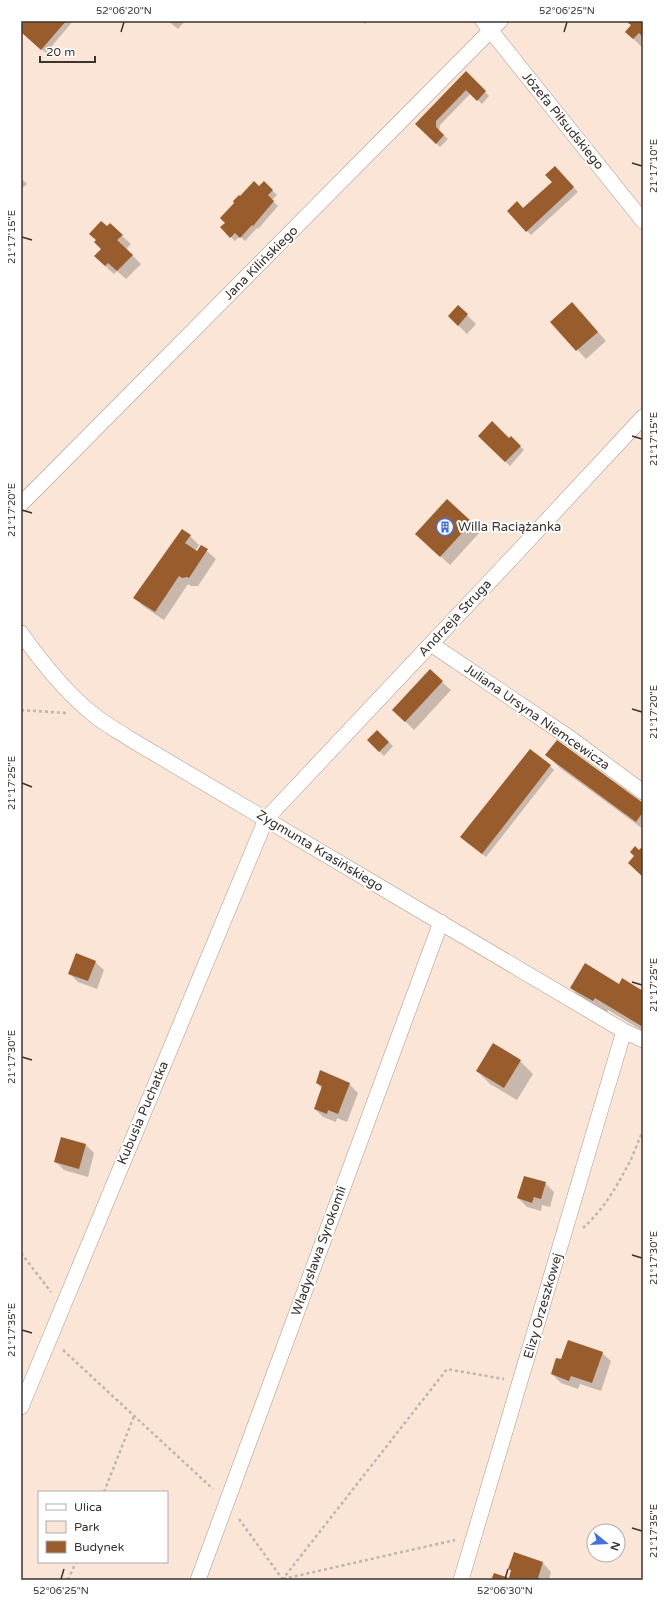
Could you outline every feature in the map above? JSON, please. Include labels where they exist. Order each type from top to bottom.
[{"type":"street","name":"Józefa Piłsudskiego","points":[[491,24],[643,221]]},
{"type":"street","name":"Jana Kilińskiego","points":[[21,504],[491,24]]},
{"type":"street","name":"Andrzeja Struga","points":[[266,819],[643,417]]},
{"type":"street","name":"Zygmunta Krasińskiego","points":[[21,633],[43,665],[94,715],[130,739],[624,1031],[643,1040]]},
{"type":"street","name":"Juliana Ursyna Niemcewicza","points":[[431,644],[570,738],[643,792]]},
{"type":"street","name":"Kubusia Puchatka","points":[[21,1407],[266,819]]},
{"type":"street","name":"Władysława Syrokomli","points":[[198,1580],[441,922]]},
{"type":"street","name":"Elizy Orzeszkowej","points":[[461,1580],[624,1031]]},
{"type":"path","points":[[21,710],[94,715]]},
{"type":"path","points":[[581,1231],[591,1222],[609,1197],[628,1165],[643,1132]]},
{"type":"path","points":[[21,1253],[32,1269],[63,1306]]},
{"type":"path","points":[[50,1338],[227,1502],[282,1580]]},
{"type":"path","points":[[282,1580],[447,1369],[520,1382]]},
{"type":"path","points":[[104,1491],[134,1416]]},
{"type":"path","points":[[282,1580],[474,1536]]},
{"type":"path","points":[[68,1580],[76,1563]]},
{"type":"green space","points":[[21,21],[643,21],[643,1580],[21,1580]]},
{"type":"building","points":[[25,21],[66,21],[41,50],[21,32],[21,25]]},
{"type":"building","points":[[630,21],[643,21],[643,37],[639,33],[633,39],[625,32],[631,25],[628,23]]},
{"type":"building","points":[[466,71],[486,91],[477,101],[466,90],[436,121],[436,127],[444,135],[436,144],[415,124]]},
{"type":"building","points":[[555,166],[574,187],[526,232],[507,211],[517,201],[523,208],[552,182],[545,175]]},
{"type":"building","points":[[254,181],[259,186],[264,181],[273,190],[268,195],[274,201],[253,226],[252,225],[240,238],[235,233],[230,238],[220,227],[225,223],[220,218],[234,203],[233,201],[239,195],[240,196]]},
{"type":"building","points":[[101,221],[107,226],[110,223],[123,235],[117,240],[133,255],[117,271],[108,263],[105,266],[94,256],[101,249],[94,242],[96,240],[89,234]]},
{"type":"building","points":[[572,302],[598,332],[576,351],[550,322]]},
{"type":"building","points":[[458,305],[468,314],[458,326],[448,316]]},
{"type":"building","points":[[492,421],[509,438],[511,436],[521,446],[505,462],[478,436]]},
{"type":"building","name":"Willa Raciążanka","points":[[447,499],[472,522],[440,557],[415,534]]},
{"type":"building","points":[[182,529],[191,535],[185,543],[197,551],[201,545],[208,549],[189,578],[182,578],[179,576],[155,612],[133,598]]},
{"type":"building","points":[[430,669],[443,681],[405,722],[392,710]]},
{"type":"building","points":[[377,730],[389,742],[379,752],[367,740]]},
{"type":"building","points":[[557,740],[643,803],[643,812],[636,822],[545,755]]},
{"type":"building","points":[[530,749],[551,765],[482,854],[460,837]]},
{"type":"building","points":[[635,846],[639,850],[643,846],[643,877],[628,863],[634,856],[630,852]]},
{"type":"building","points":[[76,953],[96,961],[88,981],[68,974]]},
{"type":"building","points":[[585,963],[619,984],[622,978],[643,991],[643,1027],[595,998],[593,1001],[570,988]]},
{"type":"building","points":[[493,1043],[521,1060],[504,1088],[476,1071]]},
{"type":"building","points":[[320,1070],[350,1083],[338,1114],[328,1110],[327,1114],[314,1109],[322,1086],[316,1083]]},
{"type":"building","points":[[61,1137],[86,1144],[79,1169],[54,1162]]},
{"type":"building","points":[[524,1176],[546,1182],[541,1199],[534,1197],[532,1203],[517,1198]]},
{"type":"building","points":[[568,1340],[603,1352],[592,1383],[571,1376],[569,1381],[551,1374],[556,1358],[561,1359]]},
{"type":"building","points":[[514,1552],[543,1562],[538,1578],[544,1580],[491,1580],[494,1573],[509,1578],[511,1570],[508,1569]]},
{"type":"place","name":"Willa Raciążanka","points":[[445,527]]}]
